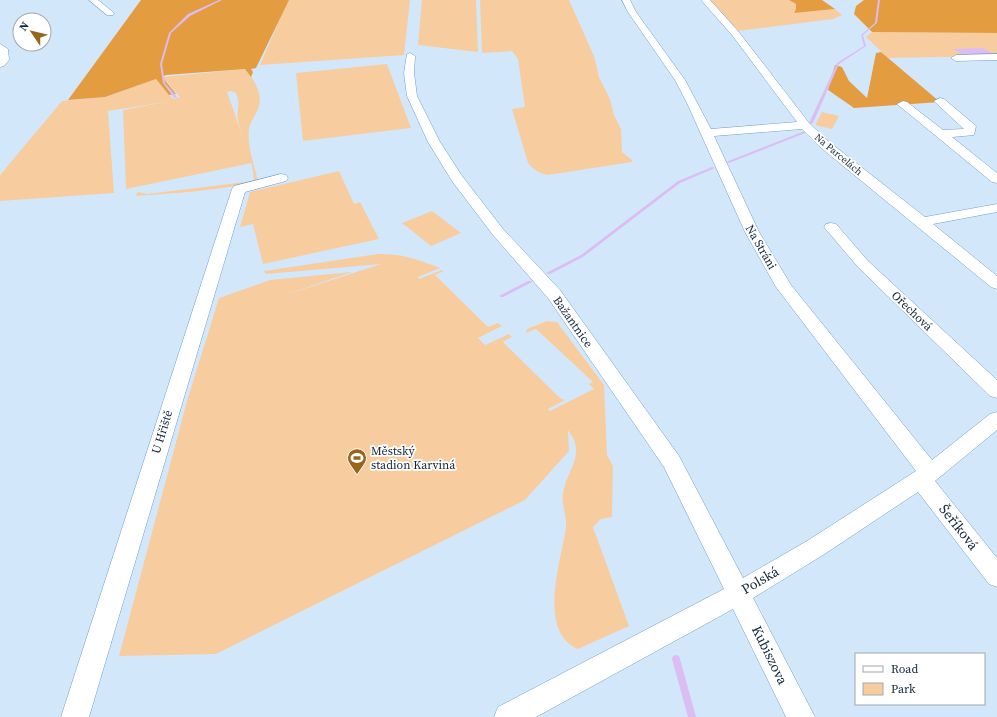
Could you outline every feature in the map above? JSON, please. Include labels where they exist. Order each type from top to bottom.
[{"type":"street","points":[[93,0],[110,13]]},
{"type":"street","name":"Na Stráni","points":[[626,0],[632,12],[680,80],[752,232],[784,286],[926,476]]},
{"type":"street","name":"Na Parcelách","points":[[705,0],[735,33],[805,125],[824,144],[997,284]]},
{"type":"street","points":[[0,47],[3,49],[4,60],[0,64]]},
{"type":"street","name":"Bažantnice","points":[[410,56],[409,73],[412,96],[434,142],[457,178],[498,232],[554,294],[672,462],[739,593]]},
{"type":"street","points":[[956,58],[997,58]]},
{"type":"street","points":[[940,101],[970,126],[970,132],[941,134]]},
{"type":"street","points":[[903,104],[997,179]]},
{"type":"street","points":[[706,134],[805,125]]},
{"type":"street","name":"U Hřiště","points":[[75,717],[178,381],[239,189],[281,178]]},
{"type":"street","points":[[922,222],[997,208]]},
{"type":"street","name":"Ořechová","points":[[831,227],[863,264],[997,391]]},
{"type":"street","name":"Polská","points":[[514,715],[739,593],[821,544],[926,476],[997,419]]},
{"type":"street","name":"Šeříková","points":[[926,476],[997,576]]},
{"type":"street","name":"Kubiszova","points":[[739,593],[800,717]]},
{"type":"green space","points":[[288,0],[410,0],[404,55],[260,65]]},
{"type":"green space","points":[[422,0],[476,0],[478,52],[418,45]]},
{"type":"green space","points":[[480,0],[569,0],[594,56],[599,77],[610,99],[614,115],[621,129],[622,152],[632,160],[632,162],[548,175],[534,169],[528,163],[512,109],[525,107],[518,59],[512,51],[482,53]]},
{"type":"green space","points":[[708,0],[789,0],[796,4],[797,9],[794,13],[835,9],[842,15],[833,19],[737,31]]},
{"type":"green space","points":[[872,32],[997,33],[997,56],[888,58],[866,37]]},
{"type":"green space","points":[[387,64],[411,128],[303,141],[296,73]]},
{"type":"green space","points":[[245,69],[255,82],[260,98],[260,104],[249,129],[251,155],[258,181],[182,193],[135,196],[138,192],[147,194],[254,181],[251,163],[126,189],[123,110],[166,102],[108,111],[114,193],[0,201],[0,175],[62,101],[105,97],[156,79],[173,99],[180,97],[162,77]],"holes":[[[231,91],[236,93],[238,101],[238,120],[240,130],[227,92]]]},
{"type":"green space","points":[[822,112],[839,116],[832,129],[815,125]]},
{"type":"green space","points":[[339,171],[354,204],[360,202],[379,239],[263,264],[253,224],[240,227],[250,192]]},
{"type":"green space","points":[[432,211],[461,233],[431,246],[402,223]]},
{"type":"green space","name":"Městský stadion Karviná","points":[[378,254],[402,256],[440,268],[418,277],[419,279],[442,270],[444,271],[435,275],[488,327],[498,323],[502,326],[478,338],[485,345],[509,334],[512,337],[503,342],[560,398],[565,400],[548,409],[550,411],[594,389],[589,384],[593,382],[536,329],[526,333],[527,329],[547,321],[557,322],[604,385],[607,455],[613,466],[612,517],[601,519],[593,527],[629,626],[578,649],[565,640],[558,627],[555,611],[555,593],[566,527],[563,493],[576,455],[576,447],[568,430],[569,451],[525,500],[216,654],[119,656],[187,401],[219,298],[270,280],[352,272],[279,297],[381,264],[266,274],[264,271]]},
{"type":"shaded area","points":[[141,0],[289,0],[256,68],[251,69],[253,72],[251,77],[245,69],[166,75],[162,77],[176,94],[169,95],[156,79],[105,97],[68,100]]},
{"type":"shaded area","points":[[789,0],[822,0],[835,9],[794,13],[796,4]]},
{"type":"shaded area","points":[[864,0],[997,0],[997,33],[872,32],[854,14],[856,6]]},
{"type":"shaded area","points":[[983,48],[993,54],[962,55],[953,49]]},
{"type":"shaded area","points":[[881,52],[940,102],[854,108],[828,90],[835,65],[842,67],[849,81],[867,98],[876,53]]},
{"type":"waterway","points":[[175,97],[164,83],[161,64],[170,33],[189,15],[221,0]]},
{"type":"waterway","points":[[811,123],[838,64],[865,46],[862,35],[876,23],[879,0]]},
{"type":"waterway","points":[[728,162],[806,132]]},
{"type":"waterway","points":[[548,273],[582,256],[679,182],[713,168]]},
{"type":"waterway","points":[[501,296],[530,282]]},
{"type":"waterway","points":[[676,659],[692,717]]},
{"type":"place","name":"Městský stadion Karviná","points":[[357,475]]}]
